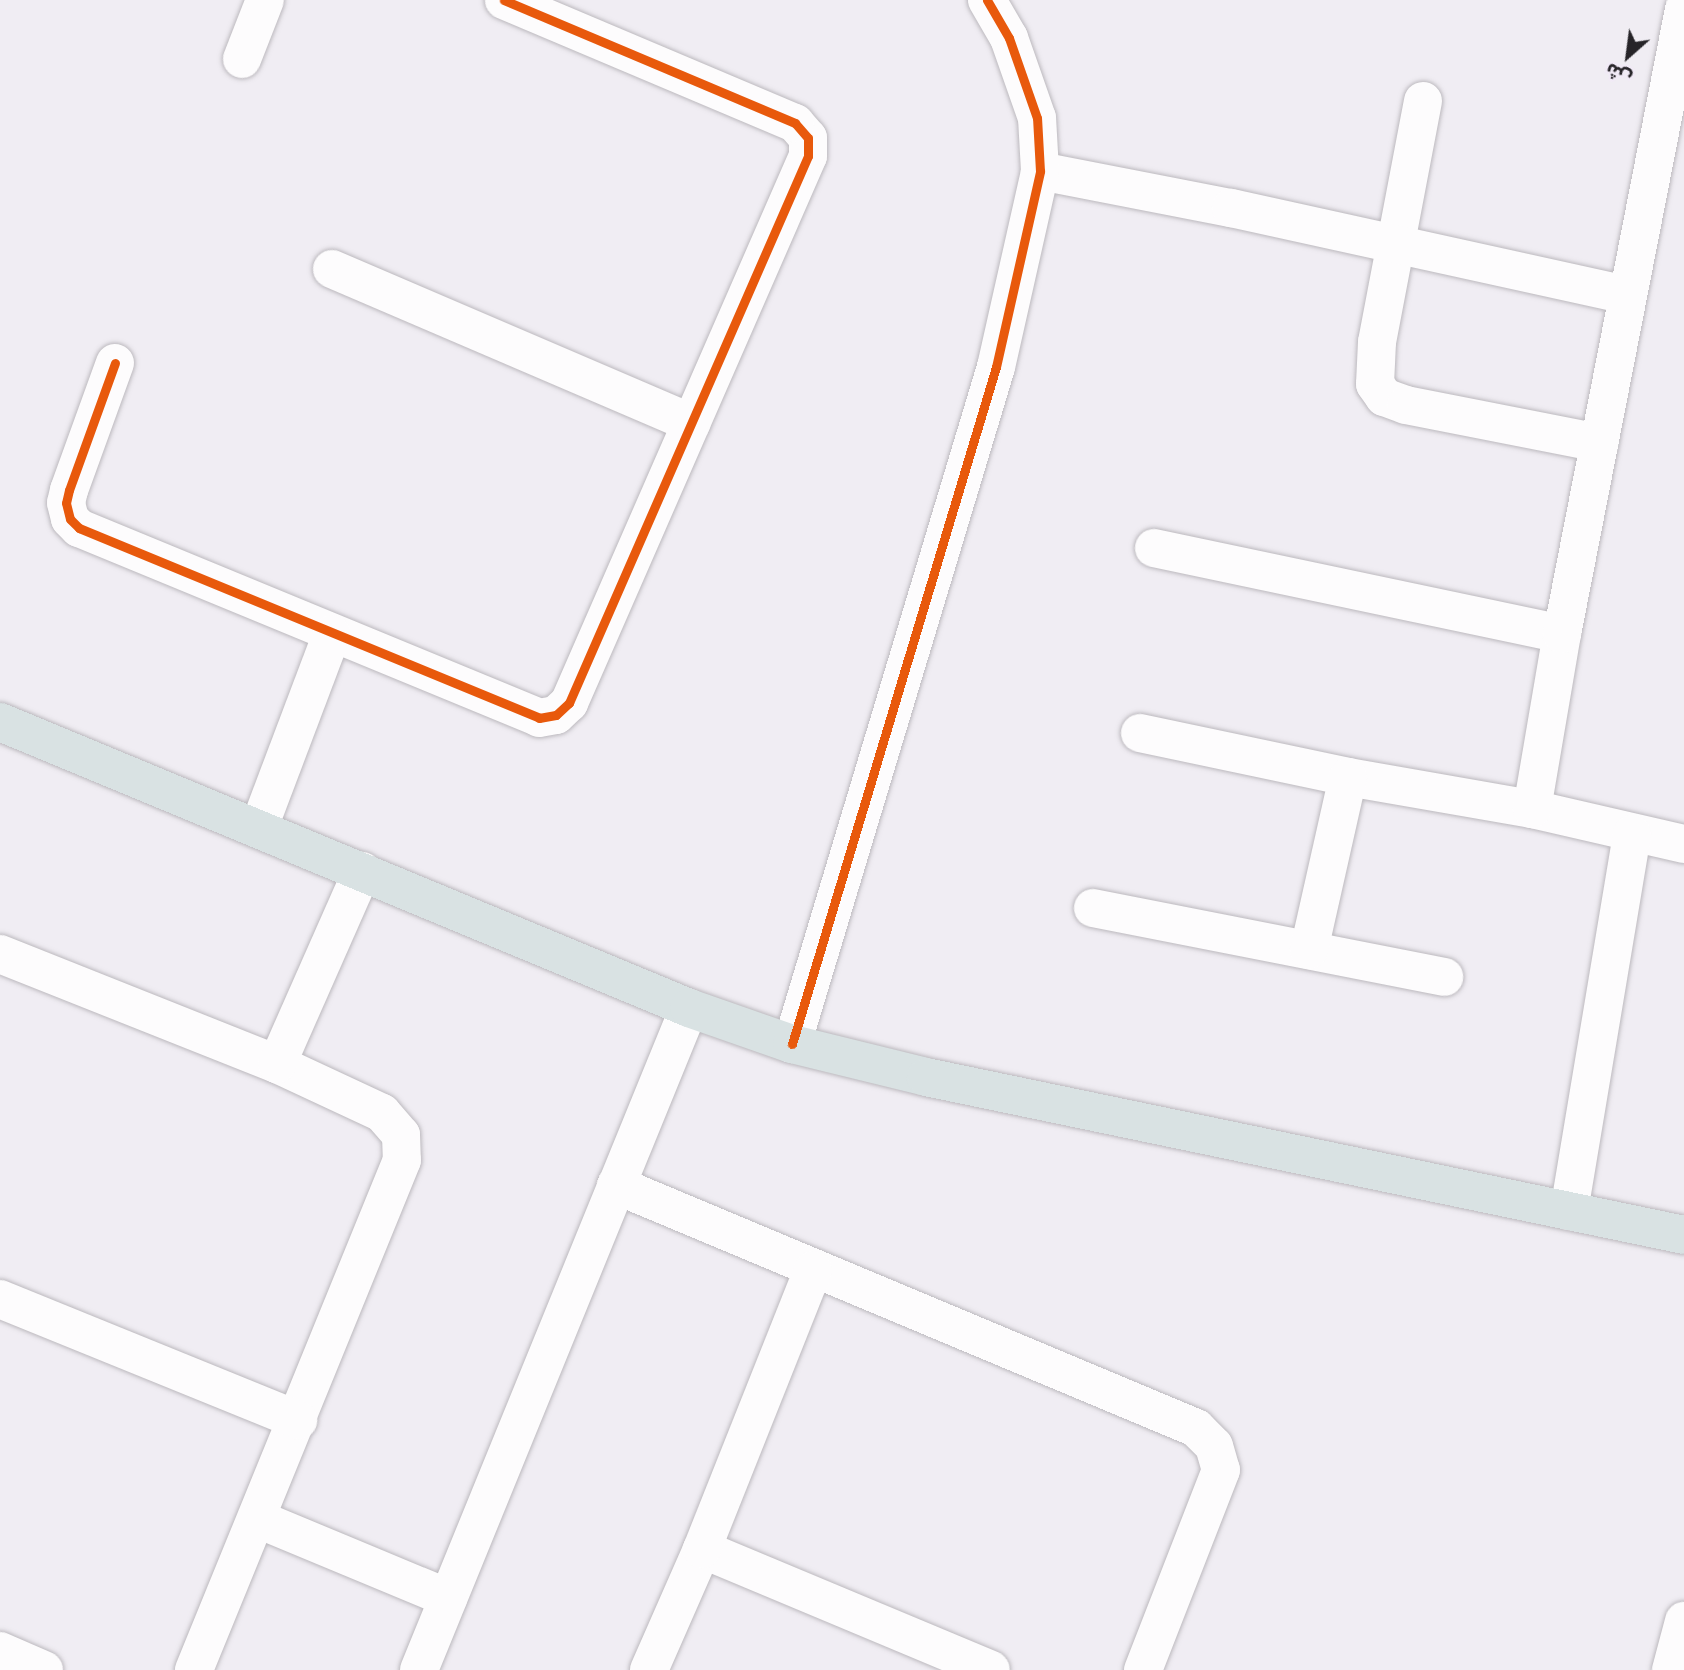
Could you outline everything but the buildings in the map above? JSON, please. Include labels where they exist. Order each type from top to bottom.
[{"type":"main road","points":[[0,722],[689,1007],[792,1044],[938,1080],[1684,1235]]},
{"type":"street","points":[[242,60],[265,0]]},
{"type":"street","points":[[115,363],[66,503],[70,519],[79,528],[539,718],[556,715],[569,703],[808,156],[808,138],[795,123],[504,0]]},
{"type":"street","points":[[792,1044],[996,367],[1040,171],[1037,118],[1009,38],[987,0]]},
{"type":"street","points":[[1532,809],[1562,634],[1684,9]]},
{"type":"street","points":[[1423,101],[1374,367],[1375,384],[1384,397],[1406,405],[1600,443]]},
{"type":"street","points":[[1040,171],[1628,295]]},
{"type":"street","points":[[332,269],[691,423]]},
{"type":"street","points":[[1154,548],[1562,634]]},
{"type":"street","points":[[259,827],[332,634]]},
{"type":"street","points":[[1140,733],[1348,777],[1532,809],[1684,844]]},
{"type":"street","points":[[1309,950],[1348,777]]},
{"type":"street","points":[[1569,1211],[1632,834]]},
{"type":"street","points":[[277,1064],[362,871]]},
{"type":"street","points":[[1093,908],[1444,977]]},
{"type":"street","points":[[0,954],[277,1064],[382,1113],[401,1135],[402,1160],[258,1519],[194,1670]]},
{"type":"street","points":[[419,1670],[689,1007]]},
{"type":"street","points":[[616,1185],[813,1270],[1196,1428],[1214,1446],[1221,1470],[1143,1670]]},
{"type":"street","points":[[649,1670],[702,1549],[813,1270]]},
{"type":"street","points":[[0,1299],[298,1420]]},
{"type":"street","points":[[258,1519],[448,1598]]},
{"type":"street","points":[[702,1549],[991,1670]]},
{"type":"street","points":[[1671,1670],[1684,1621]]},
{"type":"street","points":[[0,1651],[44,1670]]},
{"type":"cycle path","points":[[115,363],[66,503],[70,519],[79,528],[539,718],[556,715],[569,703],[808,156],[808,138],[795,123],[504,0]]},
{"type":"cycle path","points":[[792,1044],[996,367],[1040,171],[1037,118],[1009,38],[987,0]]}]
